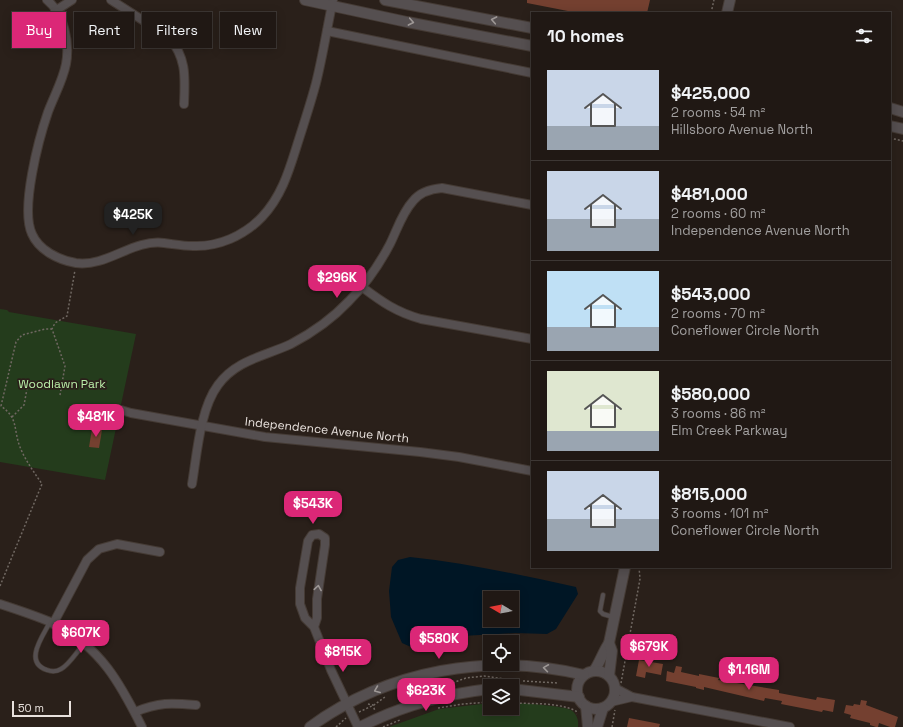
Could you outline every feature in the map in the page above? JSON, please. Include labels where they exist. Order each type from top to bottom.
[{"type":"street","points":[[47,0],[51,3],[61,19],[66,34],[68,49],[66,65],[48,111],[39,144],[32,178],[28,212],[29,223],[32,234],[44,249],[62,259],[77,263],[95,262],[110,258],[134,246],[146,243],[160,242],[191,246],[211,246],[243,233],[257,222],[270,208],[280,193],[287,176],[316,84],[332,3]]},
{"type":"street","points":[[55,11],[72,0]]},
{"type":"street","points":[[111,0],[168,37],[176,46],[184,67],[184,104]]},
{"type":"street","points":[[305,0],[332,3],[531,46]]},
{"type":"street","points":[[385,0],[531,28]]},
{"type":"street","points":[[727,12],[730,0]]},
{"type":"street","points":[[327,31],[531,73]]},
{"type":"street","points":[[891,108],[903,112]]},
{"type":"street","points":[[891,126],[903,129]]},
{"type":"street","points":[[192,484],[205,412],[217,386],[227,374],[238,365],[291,344],[330,318],[348,302],[378,266],[412,201],[432,189],[442,188],[531,205]]},
{"type":"street","points":[[362,287],[387,305],[404,314],[421,319],[531,339]]},
{"type":"street","name":"Independence Avenue North","points":[[121,410],[265,437],[436,454],[531,470]]},
{"type":"street","points":[[314,626],[317,618],[317,599],[325,545],[325,538],[319,534],[312,535],[308,541],[300,588],[300,604],[305,618],[314,626],[346,704],[359,727],[414,704],[444,696],[483,690]]},
{"type":"street","points":[[52,623],[87,560],[99,549],[117,544],[160,552]]},
{"type":"street","points":[[594,671],[602,659],[604,650],[609,643],[625,568]]},
{"type":"street","points":[[0,604],[52,623],[84,643],[97,655],[116,679],[142,727]]},
{"type":"street","points":[[609,643],[612,651],[609,676]]},
{"type":"street","points":[[310,727],[346,704],[375,690],[402,680],[469,666],[504,665],[541,667],[584,675],[594,671],[600,671],[609,676],[618,687],[632,697],[790,727]]},
{"type":"street","points":[[584,675],[578,686],[579,697],[586,706],[588,727]]},
{"type":"street","points":[[597,727],[618,687]]},
{"type":"street","points":[[519,690],[579,697]]},
{"type":"street","points":[[586,706],[592,708],[632,697]]},
{"type":"street","points":[[135,712],[152,705],[166,703],[196,705]]},
{"type":"lane","points":[[603,595],[600,611],[603,614],[615,617]]},
{"type":"lane","points":[[52,623],[36,648],[35,659],[40,668],[54,672],[62,669],[84,643]]},
{"type":"path","points":[[711,12],[714,0]]},
{"type":"path","points":[[891,138],[903,141]]},
{"type":"path","points":[[60,395],[65,366],[52,329],[55,323],[67,316],[77,263]]},
{"type":"path","points":[[0,586],[42,484],[20,446],[10,413],[1,406],[16,342],[22,335],[45,329],[52,329]]},
{"type":"path","points":[[12,417],[24,405],[27,389]]},
{"type":"path","points":[[618,687],[640,579],[640,568]]},
{"type":"path","points":[[555,705],[560,670]]},
{"type":"path","points":[[519,703],[528,702],[571,708],[576,711],[579,717]]},
{"type":"path","points":[[434,709],[483,703]]},
{"type":"path","points":[[610,704],[612,727]]},
{"type":"path","points":[[383,727],[403,719]]},
{"type":"green space","name":"Woodlawn Park","points":[[0,309],[7,310],[9,312],[136,334],[105,480],[0,462]]},
{"type":"green space","points":[[519,703],[560,707],[573,712],[578,720],[578,727],[389,727],[439,709],[483,704],[483,715],[519,715]]},
{"type":"water","points":[[410,557],[452,563],[576,587],[578,594],[556,629],[547,634],[515,633],[462,636],[411,647],[402,643],[391,617],[389,591],[392,567],[398,560]]},
{"type":"building","points":[[527,0],[650,0],[647,12],[573,12],[527,3]]},
{"type":"building","points":[[92,429],[102,430],[99,448],[89,447]]},
{"type":"building","points":[[639,660],[663,664],[661,675],[646,672],[645,678],[636,676]]},
{"type":"building","points":[[676,666],[682,667],[681,672],[699,676],[699,674],[719,678],[718,680],[779,690],[779,693],[816,700],[817,697],[835,700],[833,712],[823,710],[822,712],[781,704],[782,701],[765,698],[764,701],[704,687],[704,690],[666,681],[667,671],[674,673]]},
{"type":"building","points":[[861,700],[867,701],[866,705],[898,717],[895,727],[890,727],[879,723],[878,727],[876,727],[870,725],[870,723],[850,718],[851,715],[844,713],[846,705],[860,705]]},
{"type":"building","points":[[629,718],[660,724],[659,727],[627,727]]}]
